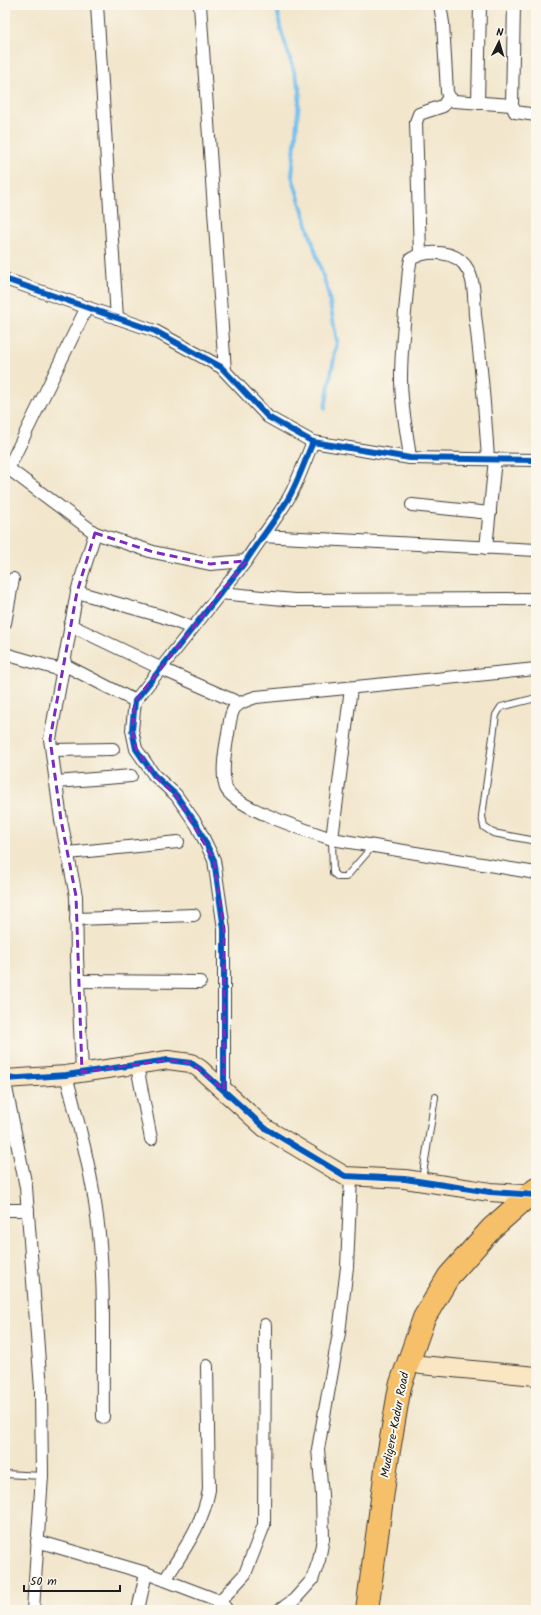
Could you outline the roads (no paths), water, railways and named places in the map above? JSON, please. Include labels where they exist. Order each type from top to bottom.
[{"type":"highway","name":"Mudigere-Kadur Road","points":[[381,1610],[402,1446],[421,1365],[443,1310],[470,1268],[535,1196]]},
{"type":"highway","name":"Mudigere-Kadur Road","points":[[367,1610],[387,1462],[400,1386],[424,1318],[449,1276],[491,1229],[535,1196]]},
{"type":"street","points":[[97,5],[117,318]]},
{"type":"street","points":[[200,5],[225,371]]},
{"type":"street","points":[[440,5],[443,23],[447,92],[449,97],[454,101],[512,106]]},
{"type":"street","points":[[478,103],[480,5]]},
{"type":"street","points":[[514,5],[512,106],[515,112],[536,115]]},
{"type":"street","points":[[420,254],[416,122],[419,114],[443,106],[449,97]]},
{"type":"street","points":[[410,458],[403,411],[401,379],[408,269],[411,259],[420,254],[428,253],[451,256],[468,269],[472,285],[492,459],[490,513],[486,548]]},
{"type":"street","points":[[5,279],[154,331],[221,367],[268,417],[313,442],[410,458],[536,460]]},
{"type":"street","points":[[87,307],[6,467],[95,533],[152,552],[210,564],[246,561]]},
{"type":"street","points":[[224,1090],[224,929],[214,860],[197,825],[176,795],[154,775],[136,749],[132,730],[135,701],[162,669],[192,628],[246,561],[261,536],[272,524],[289,497],[313,442]]},
{"type":"street","points":[[412,505],[490,513]]},
{"type":"street","points":[[95,533],[77,592],[50,738],[56,782],[76,896],[78,981],[74,1073],[97,1217],[101,1254],[103,1416]]},
{"type":"street","points":[[261,536],[536,550]]},
{"type":"street","points":[[5,623],[13,579]]},
{"type":"street","points":[[77,592],[161,616],[192,628]]},
{"type":"street","points":[[220,593],[294,600],[536,599]]},
{"type":"street","points":[[70,625],[162,669],[239,703]]},
{"type":"street","points":[[5,654],[62,667],[135,701]]},
{"type":"street","points":[[536,669],[256,697],[239,703],[232,711],[227,739],[224,778],[227,790],[238,802],[257,811],[332,839],[536,873]]},
{"type":"street","points":[[332,839],[351,688]]},
{"type":"street","points":[[52,750],[113,749]]},
{"type":"street","points":[[56,782],[131,776]]},
{"type":"street","points":[[68,853],[178,842]]},
{"type":"street","points":[[76,919],[194,915]]},
{"type":"street","points":[[78,981],[200,982]]},
{"type":"street","points":[[5,1079],[137,1066],[168,1060],[191,1063],[200,1068],[265,1128],[345,1176],[422,1182],[490,1192],[535,1196]]},
{"type":"street","points":[[137,1066],[151,1139]]},
{"type":"street","points":[[5,1083],[26,1187],[41,1389],[42,1476],[32,1610]]},
{"type":"street","points":[[280,1610],[294,1600],[312,1580],[319,1560],[323,1539],[322,1495],[318,1449],[338,1340],[347,1267],[351,1176]]},
{"type":"street","points":[[5,1210],[28,1210]]},
{"type":"street","points":[[37,1541],[146,1573],[165,1580],[222,1607],[245,1574],[264,1525],[265,1325]]},
{"type":"street","points":[[421,1365],[536,1376]]},
{"type":"street","points":[[165,1580],[194,1534],[206,1507],[209,1490],[207,1366]]},
{"type":"street","points":[[138,1610],[146,1573]]},
{"type":"lane","points":[[536,698],[501,707],[496,715],[482,816],[484,827],[493,833],[536,841]]},
{"type":"lane","points":[[332,839],[333,873],[338,877],[346,877],[372,846]]},
{"type":"lane","points":[[422,1182],[435,1097]]},
{"type":"lane","points":[[5,1474],[42,1476]]},
{"type":"waterway","points":[[277,5],[280,27],[300,90],[292,176],[328,292],[337,341],[325,408]]}]
